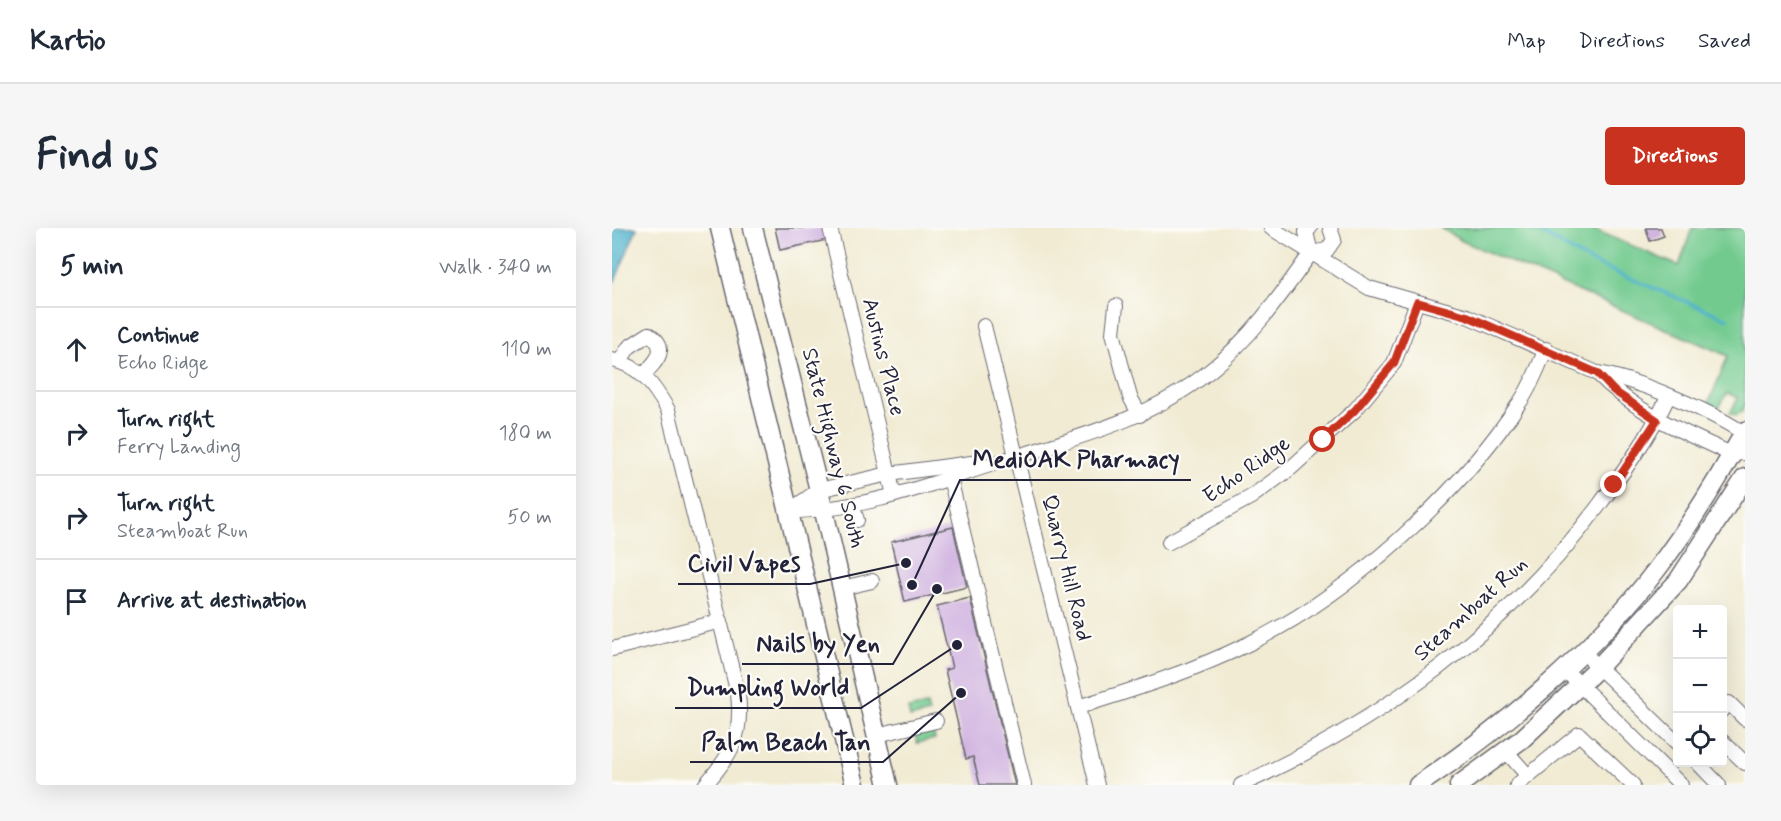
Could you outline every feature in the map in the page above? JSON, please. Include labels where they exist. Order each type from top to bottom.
[{"type":"main road","points":[[720,228],[855,785]]},
{"type":"main road","name":"State Highway 6 South","points":[[753,228],[819,490],[888,785]]},
{"type":"main road","points":[[1418,785],[1509,718],[1582,651],[1656,571],[1738,453],[1745,432]]},
{"type":"main road","points":[[1459,785],[1506,751],[1598,668],[1678,581],[1745,478]]},
{"type":"main road","points":[[845,743],[877,735]]},
{"type":"street","name":"Austins Place","points":[[830,228],[894,495]]},
{"type":"street","points":[[1271,228],[1369,288],[1467,316],[1597,373],[1618,376],[1745,432]]},
{"type":"street","points":[[1310,228],[1306,232],[1311,253]]},
{"type":"street","points":[[789,511],[824,511],[894,495],[1140,415],[1211,371],[1242,342],[1311,253],[1327,250],[1334,240],[1330,228]]},
{"type":"street","name":"Echo Ridge","points":[[1169,542],[1267,485],[1291,468],[1355,410],[1394,363],[1417,302]]},
{"type":"street","points":[[1116,306],[1113,333],[1130,397],[1140,415]]},
{"type":"street","name":"Quarry Hill Road","points":[[984,326],[1097,785]]},
{"type":"street","points":[[643,375],[657,360],[661,348],[658,340],[649,334],[628,347],[616,361],[643,375],[659,394],[674,427],[738,694],[738,732],[726,761],[705,785]]},
{"type":"street","points":[[1078,707],[1158,683],[1250,643],[1297,616],[1347,582],[1421,518],[1462,477],[1521,401],[1546,350]]},
{"type":"street","points":[[1597,373],[1614,391],[1657,420],[1738,453]]},
{"type":"street","name":"Steamboat Run","points":[[1241,785],[1292,761],[1376,713],[1416,687],[1485,630],[1519,599],[1575,537],[1657,420],[1668,397]]},
{"type":"street","points":[[789,511],[819,490],[889,474],[1017,456]]},
{"type":"street","points":[[950,478],[952,513],[1024,785]]},
{"type":"street","points":[[852,505],[857,520]]},
{"type":"street","points":[[842,588],[872,581]]},
{"type":"street","points":[[612,649],[721,621]]},
{"type":"street","points":[[1582,651],[1673,740]]},
{"type":"street","points":[[1564,669],[1681,785]]},
{"type":"street","points":[[1727,705],[1729,703],[1745,719]]},
{"type":"street","points":[[877,735],[936,721]]},
{"type":"street","points":[[1506,751],[1522,780],[1579,734],[1633,785]]},
{"type":"street","points":[[1727,746],[1745,763]]},
{"type":"street","points":[[1702,767],[1719,785]]},
{"type":"green space","points":[[1441,228],[1591,228],[1679,266],[1692,228],[1745,228],[1745,404],[1742,412],[1736,415],[1730,413],[1738,398],[1727,393],[1719,408],[1708,404],[1728,356],[1460,240]]},
{"type":"green space","points":[[927,705],[929,713],[910,718],[908,709]]},
{"type":"green space","points":[[933,731],[935,739],[917,743],[915,735]]},
{"type":"water","points":[[612,228],[637,228],[615,281],[612,281]]},
{"type":"building","points":[[775,228],[824,228],[827,240],[780,250]]},
{"type":"building","points":[[1646,228],[1661,228],[1664,236],[1650,241]]},
{"type":"building","points":[[953,527],[967,587],[905,602],[891,542]]},
{"type":"building","points":[[970,598],[1015,785],[980,785],[973,757],[966,759],[945,670],[952,668],[937,606]]},
{"type":"waterway","points":[[1525,228],[1541,233],[1591,262],[1728,319]]},
{"type":"place","name":"Civil Vapes","points":[[906,563]]},
{"type":"place","name":"MediOAK Pharmacy","points":[[912,585]]},
{"type":"place","name":"Nails by Yen","points":[[937,589]]},
{"type":"place","name":"Dumpling World","points":[[957,645]]},
{"type":"place","name":"Palm Beach Tan","points":[[961,693]]},
{"type":"route","points":[[1323,440],[1355,410],[1394,363],[1417,302],[1467,316],[1597,373],[1614,391],[1657,420],[1614,485]]}]
